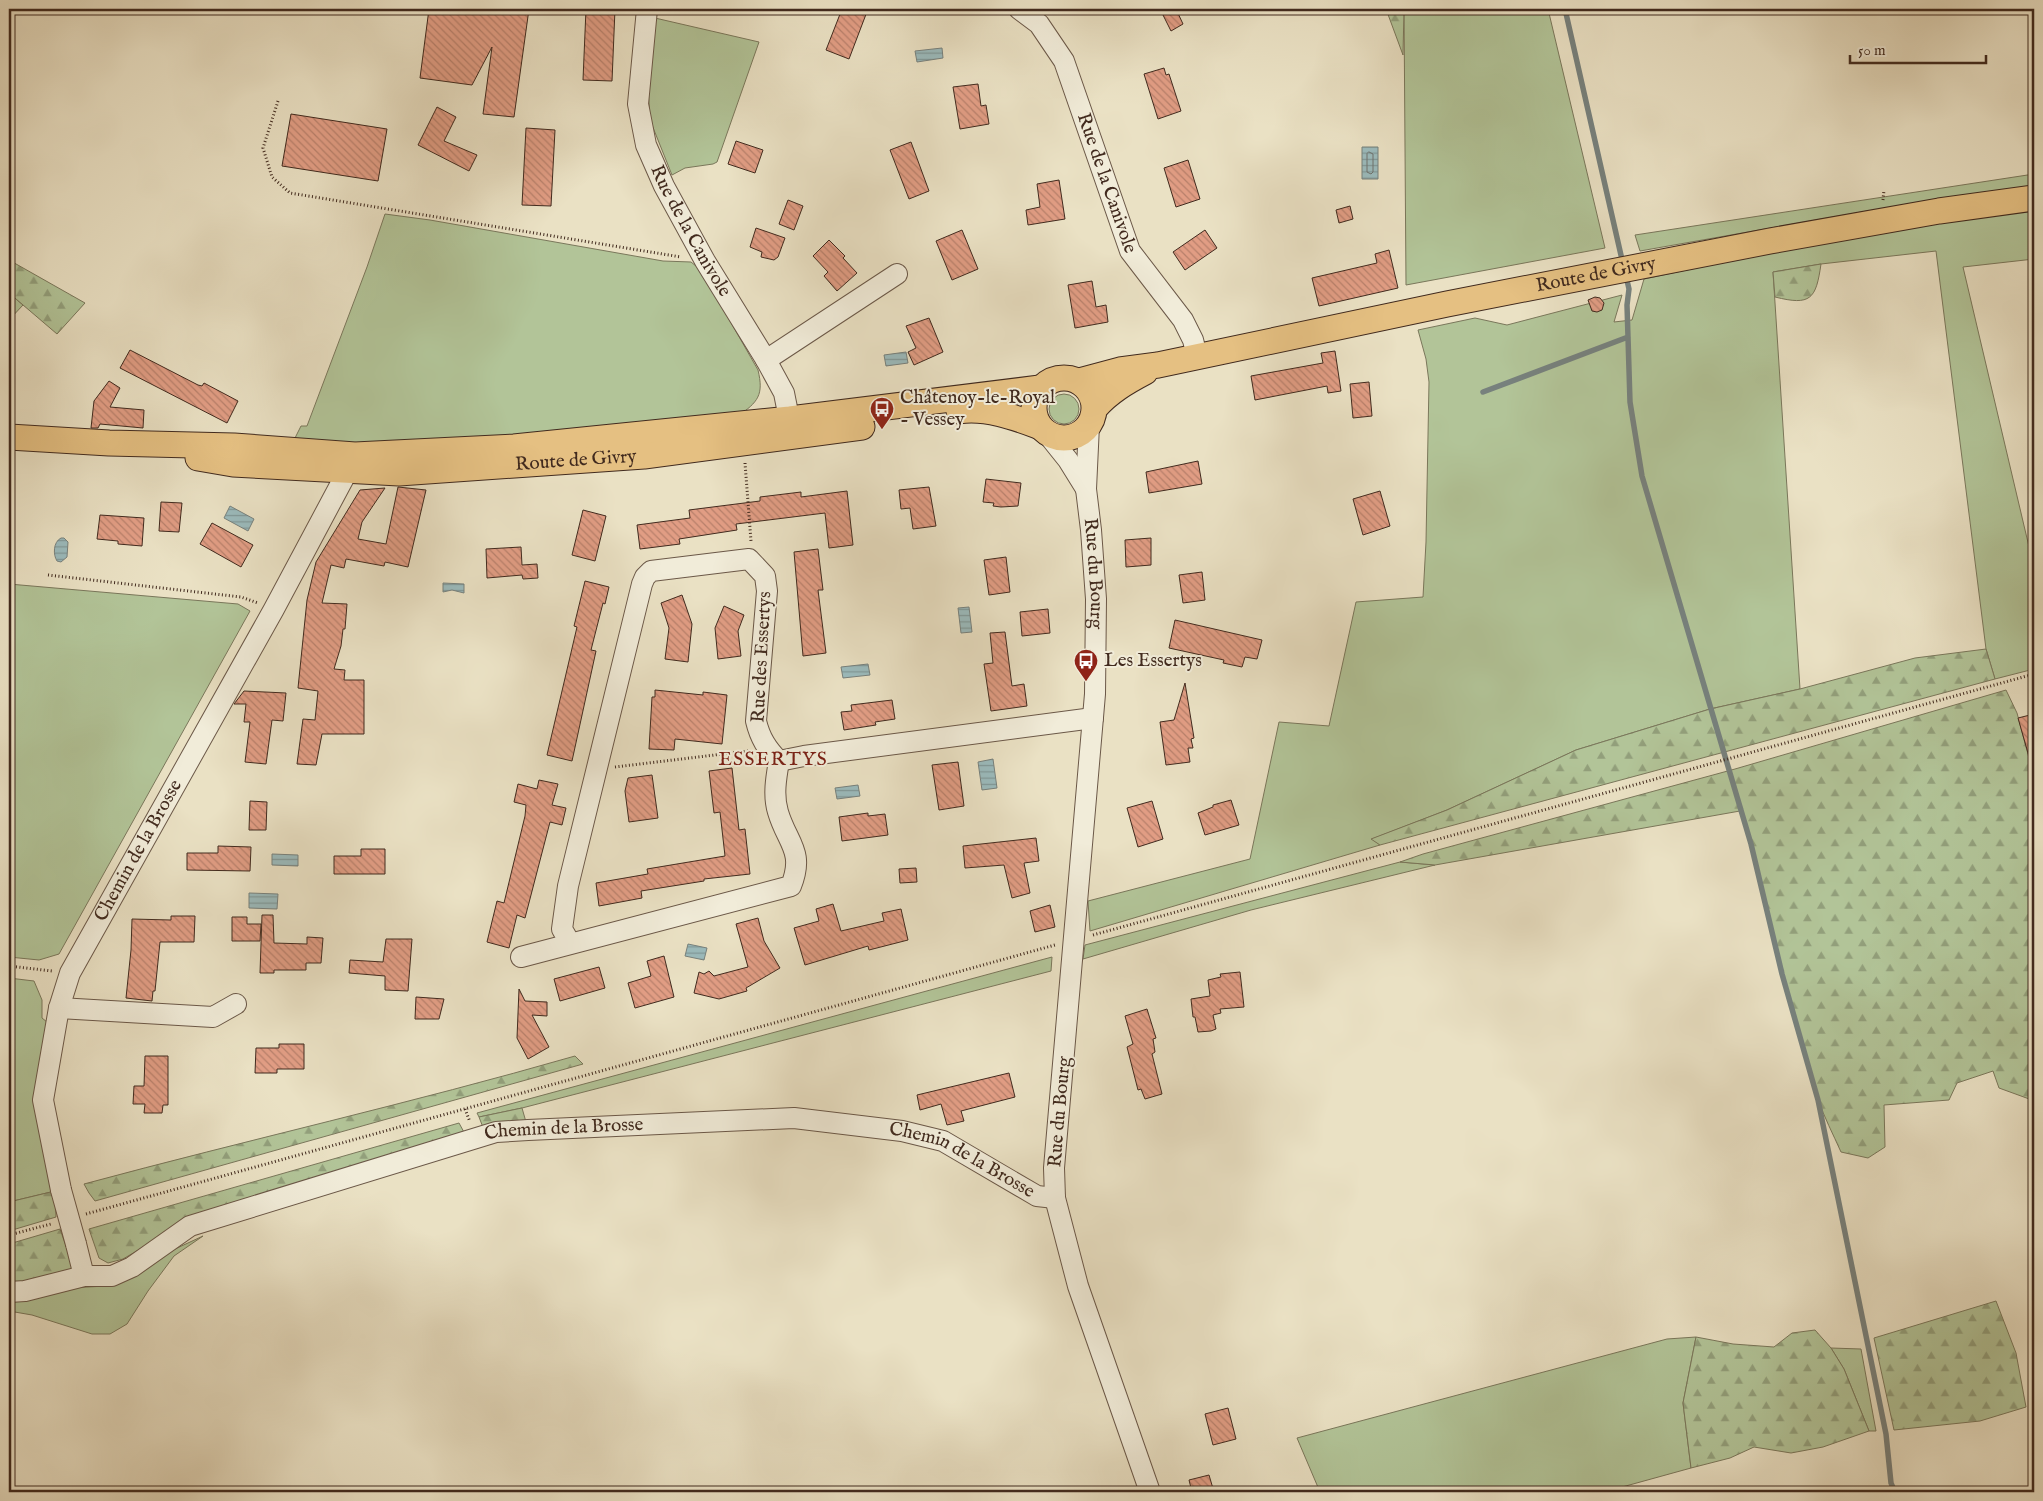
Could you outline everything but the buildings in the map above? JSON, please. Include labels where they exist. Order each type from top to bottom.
[{"type":"main road","name":"Route de Givry","points":[[1079,381],[1120,370],[1158,365],[1608,272],[1892,218],[2034,198]]},
{"type":"main road","name":"Route de Givry","points":[[1092,417],[1105,397],[1120,386],[1158,365]]},
{"type":"main road","points":[[1066,378],[1079,381],[1093,397],[1092,417],[1078,435],[1064,439],[1043,430],[1033,412],[1034,402],[1040,388],[1051,380],[1066,378]]},
{"type":"main road","name":"Route de Givry","points":[[9,437],[109,443],[233,464],[352,463],[399,473],[505,464],[644,456],[744,444],[791,428],[1040,388]]},
{"type":"main road","name":"Route de Givry","points":[[505,464],[791,428],[964,410],[987,412],[1043,430]]},
{"type":"street","name":"Rue de la Canivole","points":[[647,9],[638,104],[646,145],[664,186],[705,261],[766,360],[784,393],[791,428]]},
{"type":"street","name":"Rue de la Canivole","points":[[1019,9],[1039,24],[1064,61],[1130,251],[1183,320],[1193,340],[1197,356]]},
{"type":"street","points":[[766,360],[897,274]]},
{"type":"street","name":"Rue du Bourg","points":[[1092,417],[1086,489],[1091,530],[1097,640],[1093,718],[1054,1168],[1056,1198],[1078,1286],[1150,1492]]},
{"type":"street","name":"Rue du Bourg","points":[[1043,430],[1068,460],[1086,489]]},
{"type":"street","name":"Chemin de la Brosse","points":[[84,1276],[61,1190],[44,1100],[59,1008],[70,972],[274,609],[352,463]]},
{"type":"street","points":[[570,943],[562,929],[568,886],[644,577],[651,571],[660,569],[749,559]]},
{"type":"street","name":"Rue des Essertys","points":[[749,559],[765,576],[768,591],[756,721],[759,735],[773,755]]},
{"type":"street","points":[[521,957],[791,886],[797,862],[791,840],[778,813],[775,796],[773,755],[804,756],[1093,718]]},
{"type":"street","points":[[59,1008],[213,1017],[236,1004]]},
{"type":"street","name":"Chemin de la Brosse","points":[[9,1292],[25,1292],[84,1276],[112,1276],[132,1267],[190,1226],[496,1132],[794,1118],[814,1120],[902,1131],[943,1141],[1037,1196],[1056,1198]]},
{"type":"path","points":[[278,101],[263,148],[272,178],[290,193],[705,261]]},
{"type":"path","points":[[744,444],[751,536],[749,559]]},
{"type":"path","points":[[48,575],[241,597],[274,609]]},
{"type":"path","points":[[85,1214],[2034,674]]},
{"type":"path","points":[[597,769],[773,755]]},
{"type":"path","points":[[9,966],[70,972]]},
{"type":"path","points":[[9,1235],[56,1222]]},
{"type":"green space","points":[[1386,9],[1404,9],[1403,55]]},
{"type":"green space","points":[[1404,9],[1548,9],[1605,248],[1406,285]]},
{"type":"green space","points":[[655,18],[759,42],[717,162],[685,168],[672,175],[650,120],[648,87]]},
{"type":"green space","points":[[2034,174],[2034,189],[1867,211],[1640,251],[1635,235]]},
{"type":"green space","points":[[2034,209],[2034,259],[1963,267],[2034,568],[2034,669],[1995,679],[1986,649],[1936,251],[1821,264],[1773,272],[1800,689],[1710,709],[1576,750],[1447,810],[1372,839],[1380,845],[1090,931],[1088,901],[1250,859],[1279,722],[1329,726],[1356,602],[1423,597],[1429,382],[1426,359],[1418,330],[1475,318],[1507,325],[1622,295],[1614,322],[1632,320],[1644,279],[1777,251],[1897,229]]},
{"type":"green space","points":[[385,214],[430,220],[663,261],[691,262],[701,270],[758,370],[760,392],[758,397],[755,402],[738,416],[408,448],[294,440],[301,426],[307,426]]},
{"type":"green space","points":[[9,260],[85,303],[57,334],[9,293]]},
{"type":"green space","points":[[1821,264],[1817,285],[1810,297],[1797,301],[1775,297],[1773,272]]},
{"type":"green space","points":[[9,293],[23,305],[9,320]]},
{"type":"green space","points":[[1064,394],[1070,395],[1078,403],[1078,415],[1070,423],[1064,424],[1058,423],[1050,415],[1049,409],[1050,403],[1058,395]]},
{"type":"green space","points":[[9,584],[238,604],[250,611],[59,954],[39,960],[9,957]]},
{"type":"green space","points":[[1986,649],[1995,679],[1380,845],[1371,839],[1447,810],[1576,750],[1710,709],[1800,689],[1915,658]]},
{"type":"green space","points":[[2006,690],[2017,713],[2034,777],[2034,1098],[2032,1100],[1999,1088],[1993,1071],[1957,1083],[1949,1100],[1884,1105],[1885,1147],[1868,1158],[1841,1152],[1820,1106],[1797,1028],[1740,811],[1435,865],[1400,862],[1423,854],[1735,769]]},
{"type":"green space","points":[[1400,862],[1435,865],[1251,910],[1083,959],[1085,945]]},
{"type":"green space","points":[[1052,957],[1051,971],[522,1108],[479,1117],[477,1113]]},
{"type":"green space","points":[[9,978],[34,981],[42,1000],[42,1018],[47,1022],[55,1191],[9,1202]]},
{"type":"green space","points":[[575,1056],[583,1064],[95,1201],[84,1184],[452,1090]]},
{"type":"green space","points":[[522,1108],[526,1122],[484,1130],[479,1117]]},
{"type":"green space","points":[[459,1123],[465,1134],[188,1221],[123,1259],[108,1263],[99,1258],[89,1229]]},
{"type":"green space","points":[[55,1191],[56,1217],[9,1231],[9,1202]]},
{"type":"green space","points":[[60,1229],[73,1266],[70,1272],[9,1286],[9,1244]]},
{"type":"green space","points":[[203,1236],[174,1256],[127,1324],[110,1334],[92,1334],[32,1315],[9,1311],[9,1303],[69,1288],[106,1286]]},
{"type":"green space","points":[[1996,1301],[2016,1353],[2026,1407],[1980,1421],[1894,1430],[1874,1338]]},
{"type":"green space","points":[[1815,1330],[1831,1348],[1844,1369],[1869,1431],[1823,1447],[1791,1453],[1754,1447],[1730,1458],[1691,1468],[1683,1403],[1696,1337],[1733,1344],[1774,1347],[1792,1333]]},
{"type":"green space","points":[[1696,1337],[1683,1403],[1691,1468],[1604,1492],[1320,1492],[1297,1438],[1667,1339]]},
{"type":"green space","points":[[1831,1348],[1861,1349],[1876,1431],[1869,1431],[1844,1369]]},
{"type":"water","points":[[942,48],[943,58],[917,62],[915,51]]},
{"type":"water","points":[[1362,147],[1378,147],[1378,179],[1362,179]]},
{"type":"water","points":[[906,352],[908,363],[886,366],[884,355]]},
{"type":"water","points":[[230,506],[254,519],[248,531],[224,518]]},
{"type":"water","points":[[61,538],[68,542],[67,557],[61,562],[57,561],[54,552],[56,542]]},
{"type":"water","points":[[443,583],[464,584],[464,593],[452,590],[443,592]]},
{"type":"water","points":[[969,607],[972,632],[961,633],[958,608]]},
{"type":"water","points":[[868,664],[870,675],[843,678],[841,667]]},
{"type":"water","points":[[993,759],[997,788],[982,790],[978,762]]},
{"type":"water","points":[[858,785],[860,796],[837,799],[835,788]]},
{"type":"water","points":[[272,854],[298,855],[298,866],[272,865]]},
{"type":"water","points":[[249,893],[278,894],[277,909],[249,908]]},
{"type":"water","points":[[688,944],[707,948],[704,960],[685,956]]},
{"type":"waterway","points":[[1565,9],[1623,264]]},
{"type":"waterway","points":[[1626,276],[1629,289],[1627,305],[1630,402],[1642,476],[1751,844],[1782,974],[1818,1100],[1886,1434],[1891,1483],[1895,1492]]},
{"type":"waterway","points":[[1483,392],[1628,337]]},
{"type":"place","name":"Châtenoy-le-Royal - Vessey","points":[[882,430]]},
{"type":"place","name":"Les Essertys","points":[[1086,682]]},
{"type":"district","name":"ESSERTYS","points":[[773,759]]}]
